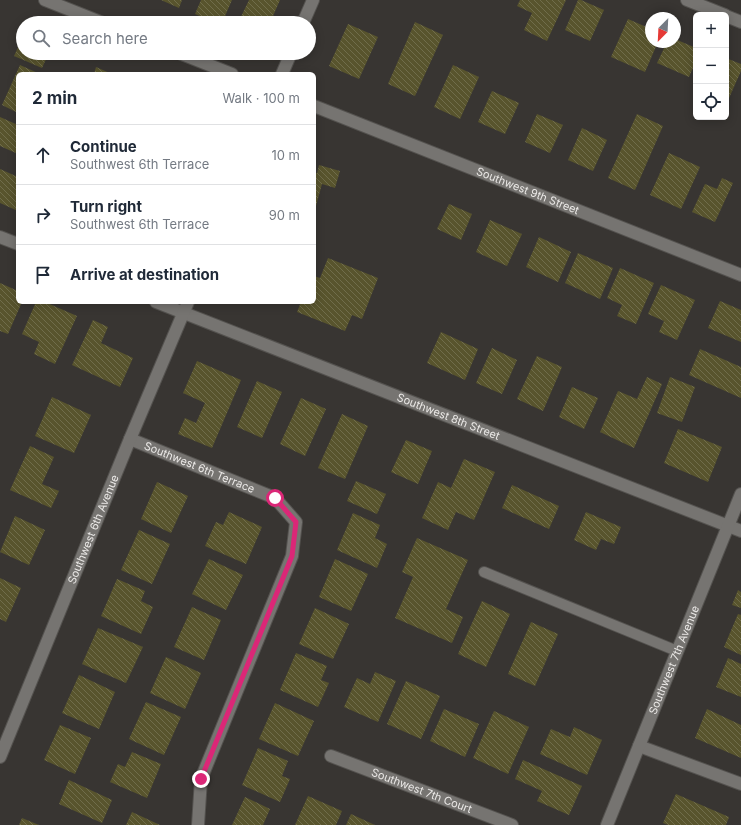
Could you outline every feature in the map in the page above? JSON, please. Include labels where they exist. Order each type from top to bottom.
[{"type":"street","points":[[45,0],[86,16]]},
{"type":"street","points":[[306,16],[313,0]]},
{"type":"street","points":[[687,0],[717,12]]},
{"type":"street","points":[[729,17],[741,22]]},
{"type":"street","points":[[197,60],[227,72]]},
{"type":"street","points":[[283,72],[288,60]]},
{"type":"street","name":"Southwest 9th Street","points":[[316,107],[741,275]]},
{"type":"street","points":[[0,237],[16,243]]},
{"type":"street","name":"Southwest 8th Street","points":[[166,304],[186,308],[741,531]]},
{"type":"street","name":"Southwest 6th Avenue","points":[[1,752],[130,439],[186,308]]},
{"type":"street","name":"Southwest 6th Terrace","points":[[130,439],[275,498],[296,522],[292,556],[201,779],[198,825]]},
{"type":"street","name":"Southwest 7th Avenue","points":[[606,825],[741,494]]},
{"type":"street","points":[[639,746],[741,784]]},
{"type":"street","name":"Southwest 7th Court","points":[[331,756],[512,825]]},
{"type":"lane","points":[[484,572],[677,652]]},
{"type":"building","points":[[161,0],[182,0],[179,8]]},
{"type":"building","points":[[201,0],[232,0],[225,16],[200,16],[195,14]]},
{"type":"building","points":[[249,0],[280,0],[273,16],[241,16]]},
{"type":"building","points":[[520,0],[566,0],[547,41],[524,30],[532,13],[517,6]]},
{"type":"building","points":[[578,0],[604,10],[590,41],[565,30]]},
{"type":"building","points":[[628,19],[645,26],[645,48],[655,48],[645,72],[611,57]]},
{"type":"building","points":[[415,22],[443,35],[415,96],[388,84]]},
{"type":"building","points":[[348,24],[378,37],[359,79],[329,66]]},
{"type":"building","points":[[681,42],[693,47],[693,68],[689,77],[657,63],[664,48],[681,48]]},
{"type":"building","points":[[729,59],[741,64],[741,71],[729,98]]},
{"type":"building","points":[[23,60],[46,60],[42,68]]},
{"type":"building","points":[[20,65],[36,72],[17,72]]},
{"type":"building","points":[[453,65],[479,77],[460,119],[434,107]]},
{"type":"building","points":[[96,67],[107,72],[95,72]]},
{"type":"building","points":[[16,74],[16,112],[2,105]]},
{"type":"building","points":[[492,91],[519,103],[505,134],[478,122]]},
{"type":"building","points":[[537,114],[563,125],[550,153],[525,142]]},
{"type":"building","points":[[637,114],[663,126],[635,190],[608,178]]},
{"type":"building","points":[[0,117],[16,124],[16,153],[0,146]]},
{"type":"building","points":[[582,128],[607,140],[593,171],[568,160]]},
{"type":"building","points":[[669,153],[700,167],[681,209],[650,195]]},
{"type":"building","points":[[319,165],[340,171],[335,188],[322,184],[316,206],[316,173]]},
{"type":"building","points":[[0,169],[16,176],[16,210],[0,203]]},
{"type":"building","points":[[722,178],[733,183],[715,222],[692,212],[705,184],[717,189]]},
{"type":"building","points":[[449,204],[472,214],[461,240],[437,229]]},
{"type":"building","points":[[490,220],[522,234],[507,266],[476,252]]},
{"type":"building","points":[[539,237],[571,252],[558,282],[526,267]]},
{"type":"building","points":[[578,253],[613,268],[600,299],[565,283]]},
{"type":"building","points":[[328,258],[378,278],[362,319],[352,315],[345,331],[297,312],[300,304],[316,304],[316,277],[320,278]]},
{"type":"building","points":[[620,268],[654,283],[636,324],[617,316],[622,305],[607,298]]},
{"type":"building","points":[[0,283],[16,290],[16,304],[21,304],[8,334],[0,331]]},
{"type":"building","points":[[661,285],[695,300],[677,340],[659,332],[664,321],[648,314]]},
{"type":"building","points":[[720,301],[741,310],[741,342],[708,328]]},
{"type":"building","points":[[35,304],[50,304],[77,316],[55,364],[34,354],[39,342],[22,334]]},
{"type":"building","points":[[93,320],[108,327],[101,343],[133,358],[120,387],[72,365]]},
{"type":"building","points":[[441,332],[478,349],[465,380],[427,363]]},
{"type":"building","points":[[492,348],[517,360],[502,394],[476,383]]},
{"type":"building","points":[[700,349],[741,367],[741,398],[689,375]]},
{"type":"building","points":[[537,356],[562,367],[543,411],[517,399]]},
{"type":"building","points":[[197,361],[241,380],[212,448],[178,434],[185,418],[196,423],[205,403],[183,393]]},
{"type":"building","points":[[647,377],[662,384],[634,448],[600,432],[618,391],[637,399]]},
{"type":"building","points":[[670,377],[695,387],[682,422],[657,413]]},
{"type":"building","points":[[257,381],[282,392],[262,438],[237,427]]},
{"type":"building","points":[[572,387],[598,398],[584,429],[559,417]]},
{"type":"building","points":[[52,397],[91,415],[74,453],[35,436]]},
{"type":"building","points":[[301,398],[326,409],[305,456],[280,444]]},
{"type":"building","points":[[342,414],[368,426],[345,479],[318,468]]},
{"type":"building","points":[[678,429],[722,447],[708,482],[664,463]]},
{"type":"building","points":[[406,440],[432,451],[418,484],[391,472]]},
{"type":"building","points":[[30,446],[54,457],[42,484],[59,491],[51,508],[10,490]]},
{"type":"building","points":[[464,459],[495,472],[474,520],[456,512],[448,530],[422,518],[438,482],[451,488]]},
{"type":"building","points":[[356,481],[386,494],[377,514],[347,501]]},
{"type":"building","points":[[157,482],[188,496],[171,533],[141,519]]},
{"type":"building","points":[[512,485],[559,506],[549,529],[502,508]]},
{"type":"building","points":[[229,512],[262,527],[246,564],[205,546],[216,522],[223,525]]},
{"type":"building","points":[[586,512],[621,527],[614,544],[601,539],[596,550],[574,540]]},
{"type":"building","points":[[353,513],[380,525],[375,538],[387,544],[377,568],[337,550]]},
{"type":"building","points":[[15,516],[45,530],[29,565],[0,552]]},
{"type":"building","points":[[139,530],[170,544],[152,584],[121,570]]},
{"type":"building","points":[[417,538],[468,560],[446,609],[463,617],[452,643],[395,618],[413,577],[402,572]]},
{"type":"building","points":[[209,559],[243,575],[226,610],[192,594]]},
{"type":"building","points":[[335,559],[368,574],[351,611],[319,597]]},
{"type":"building","points":[[0,578],[21,588],[6,622],[0,619]]},
{"type":"building","points":[[117,579],[145,591],[141,601],[153,607],[141,634],[101,616]]},
{"type":"building","points":[[738,590],[741,592],[741,608],[732,605]]},
{"type":"building","points":[[482,601],[510,614],[486,667],[458,654]]},
{"type":"building","points":[[192,607],[221,620],[204,660],[174,647]]},
{"type":"building","points":[[315,608],[349,624],[333,659],[299,644]]},
{"type":"building","points":[[738,614],[741,615],[741,655],[724,647]]},
{"type":"building","points":[[531,622],[558,634],[535,686],[508,674]]},
{"type":"building","points":[[98,628],[143,647],[126,683],[82,664]]},
{"type":"building","points":[[296,653],[327,666],[321,680],[329,683],[318,707],[280,690]]},
{"type":"building","points":[[166,657],[201,673],[185,709],[150,693]]},
{"type":"building","points":[[728,658],[741,664],[741,697],[716,687]]},
{"type":"building","points":[[375,672],[396,681],[378,722],[344,707],[357,678],[370,684]]},
{"type":"building","points":[[79,675],[115,692],[99,729],[62,713]]},
{"type":"building","points":[[406,681],[440,696],[421,739],[387,724]]},
{"type":"building","points":[[146,702],[181,717],[164,755],[129,739]]},
{"type":"building","points":[[275,703],[314,721],[298,756],[259,739]]},
{"type":"building","points":[[444,709],[479,724],[465,757],[430,741]]},
{"type":"building","points":[[707,709],[741,725],[741,758],[695,738]]},
{"type":"building","points":[[494,711],[529,727],[508,774],[473,758]]},
{"type":"building","points":[[60,725],[91,738],[75,774],[44,760]]},
{"type":"building","points":[[574,727],[602,740],[587,775],[540,754],[551,729],[570,737]]},
{"type":"building","points":[[258,748],[288,761],[282,776],[290,779],[280,802],[242,785]]},
{"type":"building","points":[[132,752],[161,764],[147,798],[110,782],[118,764],[125,767]]},
{"type":"building","points":[[523,760],[582,786],[569,815],[537,801],[542,791],[515,779]]},
{"type":"building","points":[[69,780],[112,800],[102,823],[59,804]]},
{"type":"building","points":[[676,794],[729,817],[726,825],[668,825],[663,823]]},
{"type":"building","points":[[308,796],[342,811],[336,825],[295,825]]},
{"type":"building","points":[[245,797],[270,809],[263,825],[232,825]]},
{"type":"building","points":[[132,812],[160,825],[126,825]]},
{"type":"building","points":[[351,814],[375,825],[346,825]]},
{"type":"building","points":[[22,818],[39,825],[19,825]]},
{"type":"route","points":[[201,779],[292,556],[296,522],[275,498]]}]
